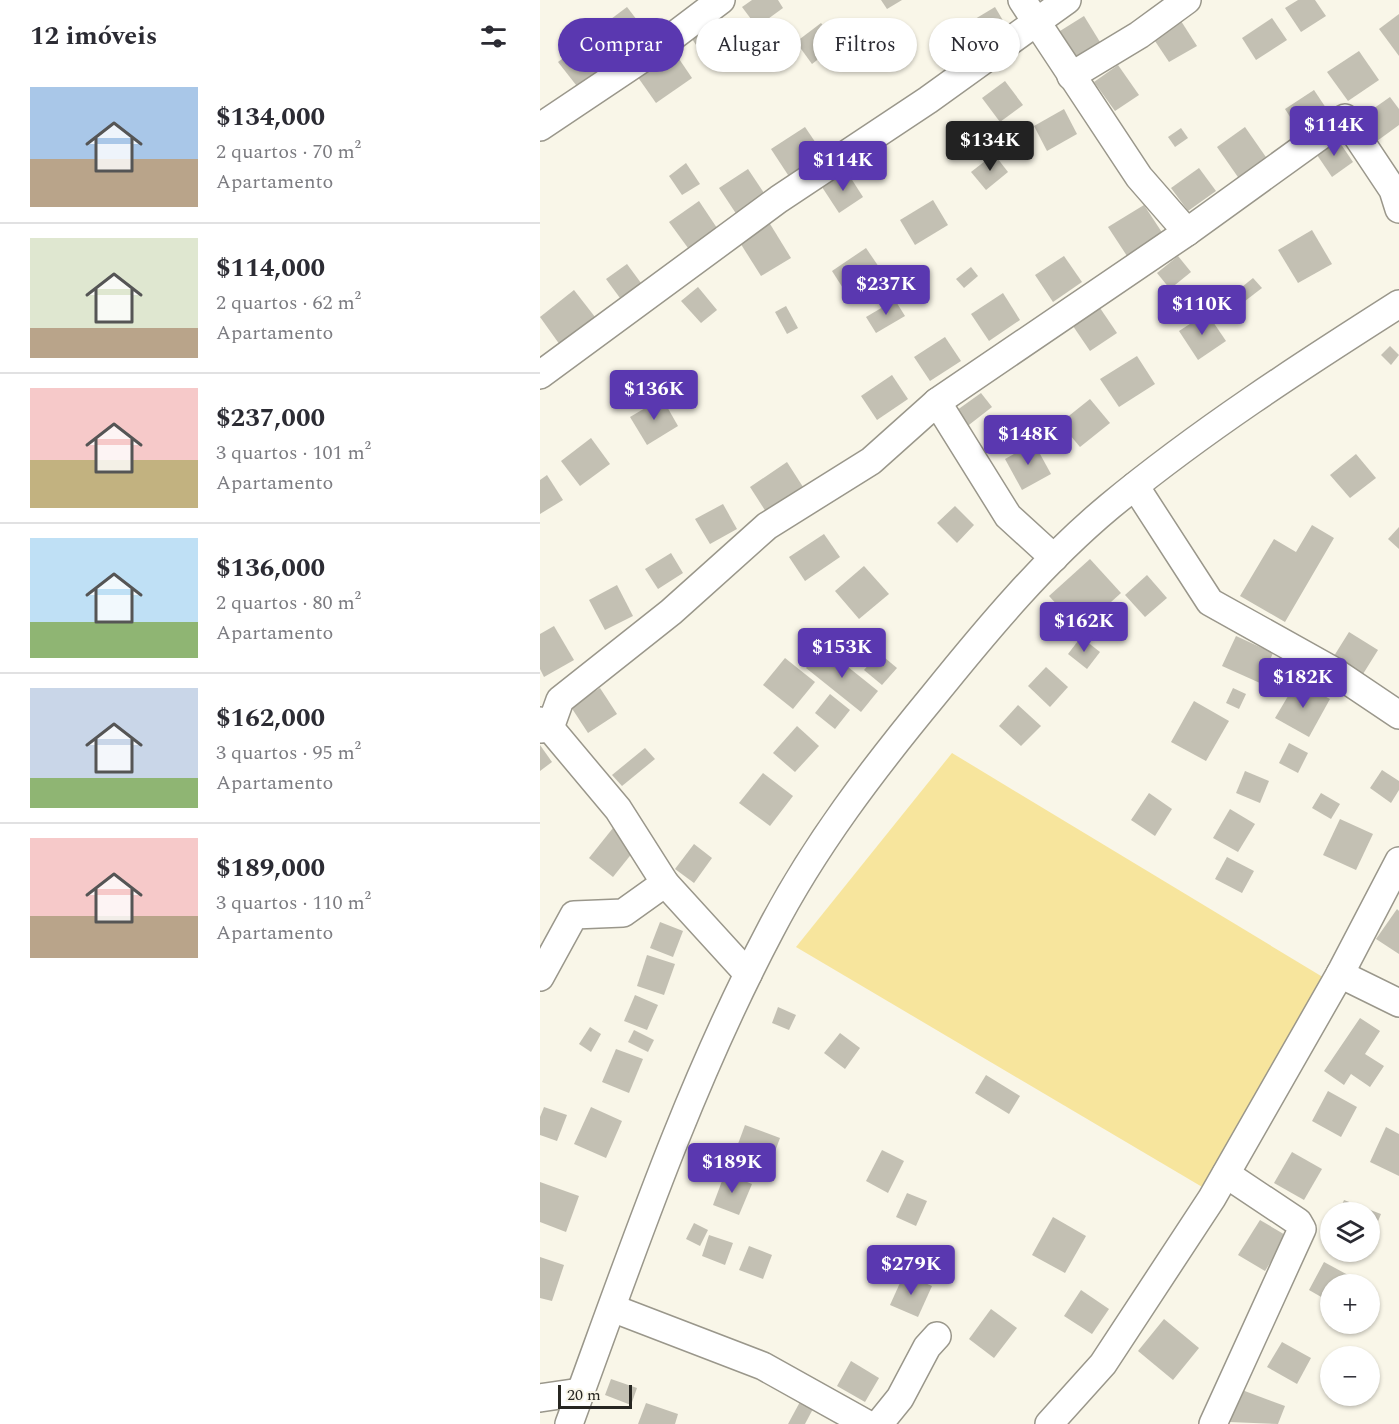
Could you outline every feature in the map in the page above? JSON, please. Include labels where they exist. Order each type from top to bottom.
[{"type":"street","points":[[540,128],[655,50],[721,0]]},
{"type":"street","points":[[1022,0],[1139,177],[1187,232]]},
{"type":"street","points":[[540,375],[779,199],[1037,24],[1067,0]]},
{"type":"street","points":[[1071,76],[1139,35],[1187,0]]},
{"type":"street","points":[[748,974],[665,883],[618,809],[543,726],[560,700],[671,612],[767,526],[871,461],[937,402],[1187,232],[1345,118],[1393,190],[1399,209]]},
{"type":"street","points":[[568,1424],[685,1116],[748,974],[771,928],[830,831],[895,742],[969,651],[1054,558],[1135,486],[1289,374],[1399,304]]},
{"type":"street","points":[[937,402],[1008,516],[1054,558]]},
{"type":"street","points":[[1135,486],[1210,602],[1332,670],[1399,715]]},
{"type":"street","points":[[1049,1424],[1103,1364],[1226,1174],[1340,974],[1399,861]]},
{"type":"street","points":[[540,977],[574,915],[623,913],[665,883]]},
{"type":"street","points":[[1340,974],[1399,1003]]},
{"type":"street","points":[[1213,1424],[1302,1229],[1298,1222],[1226,1174]]},
{"type":"street","points":[[612,1308],[763,1366],[867,1424]]},
{"type":"street","points":[[879,1424],[900,1398],[927,1347],[937,1336]]},
{"type":"street","points":[[540,1398],[580,1392]]},
{"type":"shaded area","points":[[952,753],[1326,979],[1209,1191],[796,947]]},
{"type":"building","points":[[752,0],[778,0],[783,8],[769,18],[750,18],[742,7]]},
{"type":"building","points":[[881,0],[902,0],[887,9]]},
{"type":"building","points":[[1298,0],[1315,0],[1326,16],[1301,32],[1285,8]]},
{"type":"building","points":[[627,7],[635,18],[612,18]]},
{"type":"building","points":[[995,7],[1002,18],[977,18]]},
{"type":"building","points":[[1399,14],[1399,56],[1379,29]]},
{"type":"building","points":[[1084,16],[1100,42],[1077,57],[1060,31]]},
{"type":"building","points":[[1272,18],[1287,40],[1256,60],[1242,38]]},
{"type":"building","points":[[1181,21],[1197,46],[1169,62],[1153,38]]},
{"type":"building","points":[[813,29],[812,64],[801,49],[801,38]]},
{"type":"building","points":[[1359,51],[1379,80],[1348,101],[1327,72]]},
{"type":"building","points":[[1118,65],[1139,95],[1115,111],[1094,82]]},
{"type":"building","points":[[684,66],[692,78],[656,103],[637,76],[643,72],[684,72]]},
{"type":"building","points":[[566,72],[603,72],[580,90]]},
{"type":"building","points":[[1005,81],[1023,105],[1000,122],[982,98]]},
{"type":"building","points":[[1314,90],[1330,114],[1301,134],[1285,109]]},
{"type":"building","points":[[1390,97],[1399,109],[1399,125],[1377,141],[1360,118]]},
{"type":"building","points":[[1064,109],[1077,134],[1047,151],[1034,126]]},
{"type":"building","points":[[805,127],[824,155],[790,178],[771,149]]},
{"type":"building","points":[[1245,127],[1268,160],[1240,180],[1217,147]]},
{"type":"building","points":[[1181,128],[1188,138],[1175,147],[1168,137]]},
{"type":"building","points":[[1336,137],[1353,162],[1332,177],[1315,152]]},
{"type":"building","points":[[994,154],[1008,172],[986,190],[971,172]]},
{"type":"building","points":[[686,163],[700,184],[682,195],[669,176]]},
{"type":"building","points":[[1199,168],[1216,191],[1188,211],[1171,188]]},
{"type":"building","points":[[748,169],[766,196],[737,215],[719,188]]},
{"type":"building","points":[[847,172],[863,197],[839,213],[822,187]]},
{"type":"building","points":[[933,200],[948,225],[915,245],[900,220]]},
{"type":"building","points":[[699,201],[717,228],[688,248],[669,222]]},
{"type":"building","points":[[1144,205],[1163,234],[1127,256],[1108,227]]},
{"type":"building","points":[[767,219],[791,258],[761,276],[737,238]]},
{"type":"building","points":[[1312,230],[1332,264],[1298,283],[1278,250]]},
{"type":"building","points":[[866,248],[883,273],[848,296],[832,271]]},
{"type":"building","points":[[1064,256],[1082,282],[1053,302],[1035,275]]},
{"type":"building","points":[[1178,256],[1191,272],[1170,289],[1157,273]]},
{"type":"building","points":[[627,264],[641,283],[620,298],[606,279]]},
{"type":"building","points":[[971,267],[978,276],[964,288],[956,279]]},
{"type":"building","points":[[1253,278],[1262,288],[1245,301],[1237,291]]},
{"type":"building","points":[[698,287],[717,310],[701,323],[681,301]]},
{"type":"building","points":[[574,290],[595,317],[560,345],[540,317]]},
{"type":"building","points":[[1003,293],[1020,320],[989,341],[971,314]]},
{"type":"building","points":[[895,300],[905,316],[876,333],[866,317]]},
{"type":"building","points":[[786,306],[798,328],[787,334],[775,312]]},
{"type":"building","points":[[1100,308],[1117,333],[1090,351],[1073,326]]},
{"type":"building","points":[[1207,313],[1226,341],[1198,360],[1179,331]]},
{"type":"building","points":[[945,337],[961,361],[930,381],[914,357]]},
{"type":"building","points":[[1390,346],[1399,355],[1391,365],[1381,355]]},
{"type":"building","points":[[1137,356],[1155,384],[1119,407],[1100,379]]},
{"type":"building","points":[[892,375],[908,399],[877,420],[861,396]]},
{"type":"building","points":[[981,393],[992,407],[965,428],[953,413]]},
{"type":"building","points":[[662,398],[678,426],[647,445],[630,417]]},
{"type":"building","points":[[1090,399],[1110,423],[1080,447],[1060,423]]},
{"type":"building","points":[[591,438],[610,464],[580,486],[561,461]]},
{"type":"building","points":[[1034,443],[1051,474],[1022,490],[1005,459]]},
{"type":"building","points":[[1356,454],[1376,478],[1350,498],[1330,475]]},
{"type":"building","points":[[787,462],[805,490],[768,515],[750,487]]},
{"type":"building","points":[[547,475],[563,500],[540,514],[540,480]]},
{"type":"building","points":[[723,504],[737,529],[710,544],[695,519]]},
{"type":"building","points":[[955,506],[974,525],[957,543],[937,523]]},
{"type":"building","points":[[1312,525],[1334,538],[1285,622],[1240,596],[1274,539],[1296,552]]},
{"type":"building","points":[[1399,527],[1399,549],[1388,539]]},
{"type":"building","points":[[824,534],[840,557],[805,581],[789,557]]},
{"type":"building","points":[[671,553],[683,573],[658,589],[645,569]]},
{"type":"building","points":[[1090,559],[1121,593],[1080,630],[1049,596]]},
{"type":"building","points":[[864,566],[889,594],[859,619],[835,591]]},
{"type":"building","points":[[1147,575],[1167,598],[1145,617],[1125,595]]},
{"type":"building","points":[[617,585],[633,616],[605,630],[589,600]]},
{"type":"building","points":[[554,626],[574,660],[544,677],[540,669],[540,634]]},
{"type":"building","points":[[1349,632],[1378,650],[1363,674],[1334,656]]},
{"type":"building","points":[[1236,636],[1273,653],[1260,683],[1222,666]]},
{"type":"building","points":[[1081,637],[1100,652],[1087,669],[1068,654]]},
{"type":"building","points":[[823,647],[878,691],[861,712],[806,668]]},
{"type":"building","points":[[879,653],[897,668],[882,685],[864,670]]},
{"type":"building","points":[[785,658],[815,682],[793,709],[763,685]]},
{"type":"building","points":[[1046,667],[1068,687],[1050,707],[1028,686]]},
{"type":"building","points":[[1297,681],[1330,699],[1309,737],[1275,718]]},
{"type":"building","points":[[600,688],[617,714],[588,733],[571,707]]},
{"type":"building","points":[[1233,688],[1246,694],[1239,709],[1226,703]]},
{"type":"building","points":[[830,694],[850,710],[835,729],[815,713]]},
{"type":"building","points":[[1194,701],[1229,721],[1206,761],[1171,742]]},
{"type":"building","points":[[1018,705],[1041,726],[1021,746],[999,726]]},
{"type":"building","points":[[797,726],[819,746],[795,772],[773,753]]},
{"type":"building","points":[[1289,743],[1308,753],[1298,773],[1279,763]]},
{"type":"building","points":[[540,745],[552,762],[540,771]]},
{"type":"building","points":[[645,748],[655,759],[622,786],[612,775]]},
{"type":"building","points":[[1382,770],[1399,781],[1399,790],[1391,803],[1370,788]]},
{"type":"building","points":[[1245,771],[1269,781],[1260,803],[1236,793]]},
{"type":"building","points":[[763,773],[793,796],[770,826],[739,803]]},
{"type":"building","points":[[1149,793],[1172,809],[1155,836],[1131,820]]},
{"type":"building","points":[[1321,793],[1340,804],[1331,819],[1312,808]]},
{"type":"building","points":[[1230,809],[1255,824],[1238,852],[1213,838]]},
{"type":"building","points":[[1340,819],[1373,834],[1356,870],[1323,855]]},
{"type":"building","points":[[613,828],[637,847],[613,877],[589,858]]},
{"type":"building","points":[[694,844],[712,858],[694,883],[675,869]]},
{"type":"building","points":[[1227,857],[1254,871],[1242,893],[1215,879]]},
{"type":"building","points":[[1397,909],[1399,911],[1399,954],[1376,939]]},
{"type":"building","points":[[660,922],[683,931],[673,957],[650,948]]},
{"type":"building","points":[[647,955],[675,964],[664,995],[637,986]]},
{"type":"building","points":[[635,995],[658,1005],[647,1030],[624,1021]]},
{"type":"building","points":[[778,1007],[796,1015],[789,1030],[772,1023]]},
{"type":"building","points":[[1360,1018],[1380,1031],[1365,1054],[1384,1066],[1370,1087],[1351,1074],[1344,1085],[1324,1071]]},
{"type":"building","points":[[590,1027],[601,1034],[591,1052],[579,1044]]},
{"type":"building","points":[[634,1030],[654,1040],[648,1052],[628,1042]]},
{"type":"building","points":[[840,1033],[860,1048],[845,1069],[824,1053]]},
{"type":"building","points":[[616,1049],[643,1059],[629,1093],[602,1082]]},
{"type":"building","points":[[986,1075],[1020,1096],[1009,1114],[975,1093]]},
{"type":"building","points":[[1328,1091],[1357,1107],[1341,1137],[1312,1121]]},
{"type":"building","points":[[544,1107],[567,1115],[557,1141],[540,1135],[540,1117]]},
{"type":"building","points":[[591,1107],[622,1121],[606,1158],[574,1144]]},
{"type":"building","points":[[745,1125],[780,1138],[770,1165],[735,1152]]},
{"type":"building","points":[[1386,1127],[1399,1134],[1399,1176],[1370,1162]]},
{"type":"building","points":[[882,1150],[904,1161],[888,1193],[866,1181]]},
{"type":"building","points":[[1292,1152],[1322,1169],[1304,1200],[1274,1183]]},
{"type":"building","points":[[725,1173],[752,1184],[739,1215],[713,1205]]},
{"type":"building","points":[[540,1182],[579,1196],[566,1232],[540,1222]]},
{"type":"building","points":[[907,1193],[927,1201],[916,1226],[896,1217]]},
{"type":"building","points":[[1053,1217],[1086,1236],[1065,1273],[1032,1255]]},
{"type":"building","points":[[1260,1220],[1287,1236],[1265,1271],[1238,1255]]},
{"type":"building","points":[[694,1223],[708,1230],[700,1246],[686,1239]]},
{"type":"building","points":[[709,1235],[733,1243],[725,1265],[702,1256]]},
{"type":"building","points":[[749,1246],[772,1255],[763,1279],[739,1270]]},
{"type":"building","points":[[540,1257],[564,1265],[552,1301],[540,1298]]},
{"type":"building","points":[[1324,1262],[1346,1274],[1320,1274],[1320,1296],[1309,1290]]},
{"type":"building","points":[[904,1274],[932,1286],[918,1317],[890,1305]]},
{"type":"building","points":[[1081,1290],[1109,1309],[1092,1334],[1064,1316]]},
{"type":"building","points":[[991,1309],[1017,1328],[994,1358],[969,1339]]},
{"type":"building","points":[[1164,1319],[1199,1348],[1173,1380],[1138,1351]]},
{"type":"building","points":[[1282,1342],[1311,1358],[1297,1384],[1267,1367]]},
{"type":"building","points":[[851,1361],[879,1378],[865,1402],[837,1386]]},
{"type":"building","points":[[611,1379],[637,1388],[631,1405],[605,1395]]},
{"type":"building","points":[[1242,1390],[1285,1406],[1278,1424],[1229,1422]]},
{"type":"building","points":[[801,1400],[814,1407],[805,1424],[788,1424]]},
{"type":"building","points":[[646,1403],[678,1414],[675,1424],[638,1424]]}]
